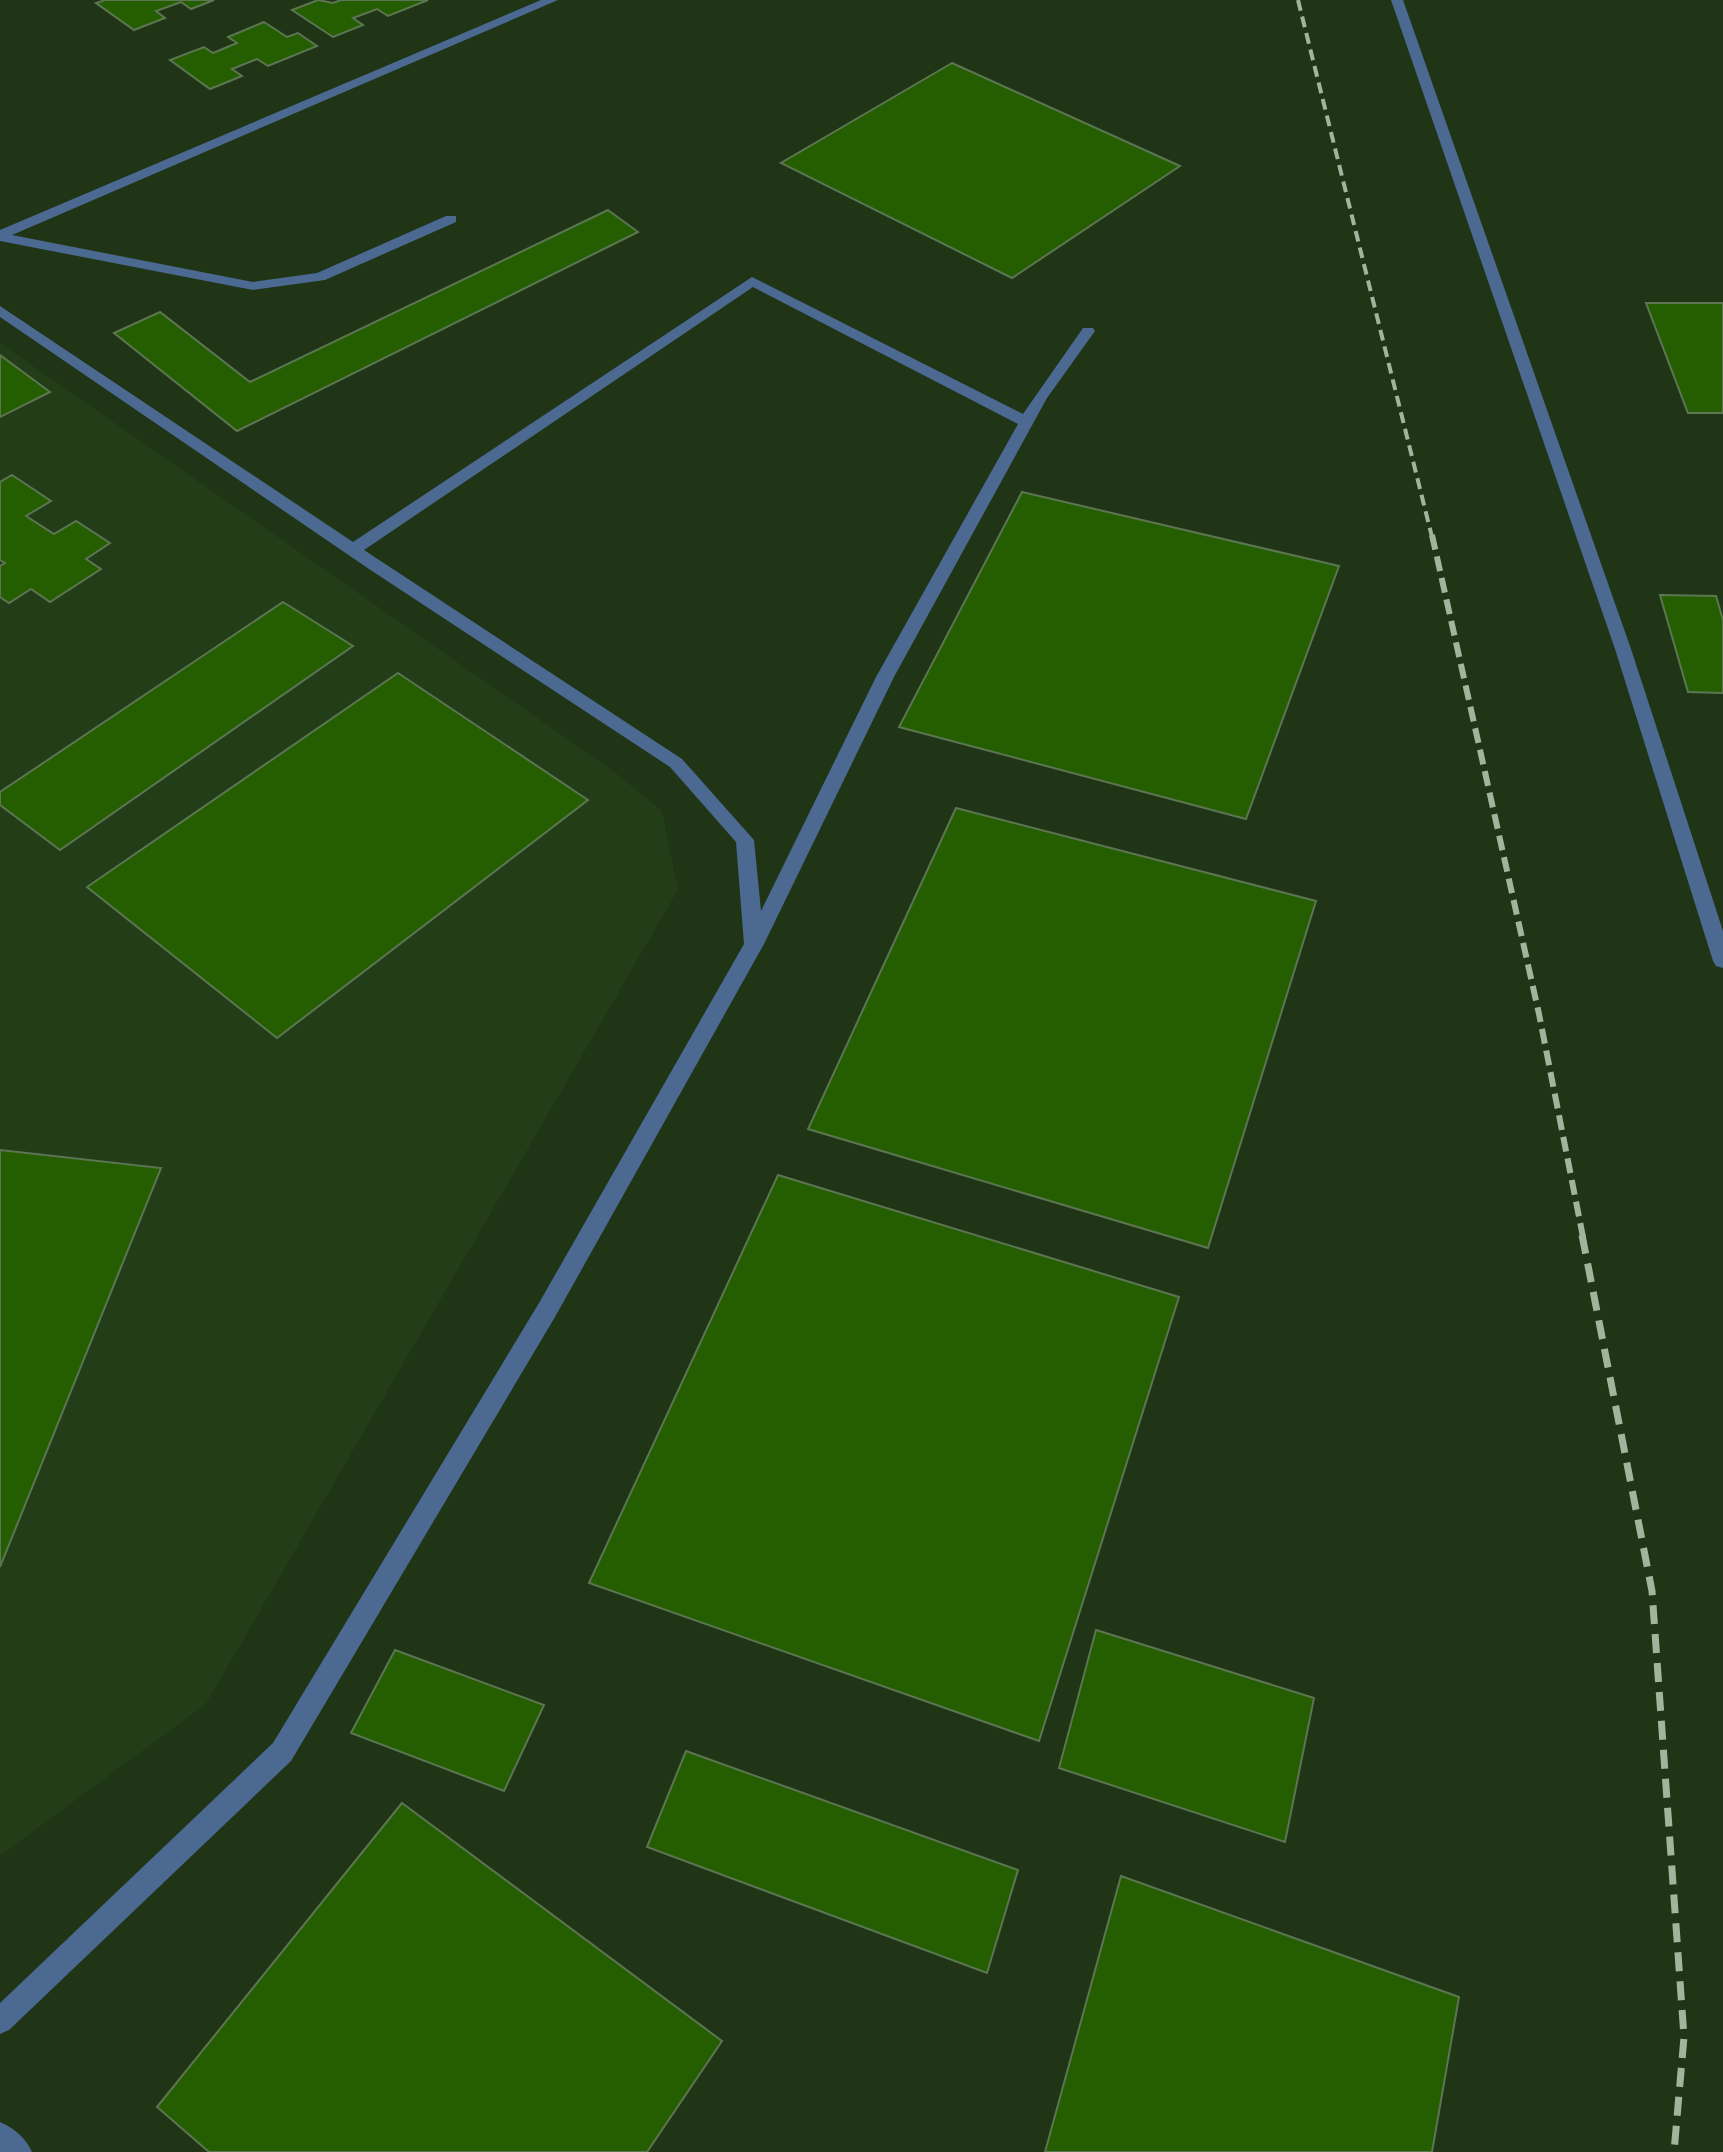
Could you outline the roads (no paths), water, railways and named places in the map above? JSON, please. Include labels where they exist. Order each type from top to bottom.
[{"type":"street","points":[[0,236],[552,0]]},
{"type":"street","points":[[1397,0],[1623,649],[1723,961]]},
{"type":"street","points":[[0,236],[253,286],[320,277],[451,219]]},
{"type":"street","points":[[353,550],[752,281],[1026,422]]},
{"type":"street","points":[[0,310],[353,550],[676,763],[745,840],[754,944]]},
{"type":"street","points":[[0,2021],[282,1752],[547,1310],[754,944],[885,677],[1040,397],[1088,331]]},
{"type":"street","points":[[0,2136],[18,2152]]},
{"type":"railway","points":[[1298,0],[1432,537]]},
{"type":"railway","points":[[1432,535],[1539,1014],[1583,1237]]},
{"type":"railway","points":[[1582,1235],[1652,1591],[1684,2037],[1674,2152]]}]
